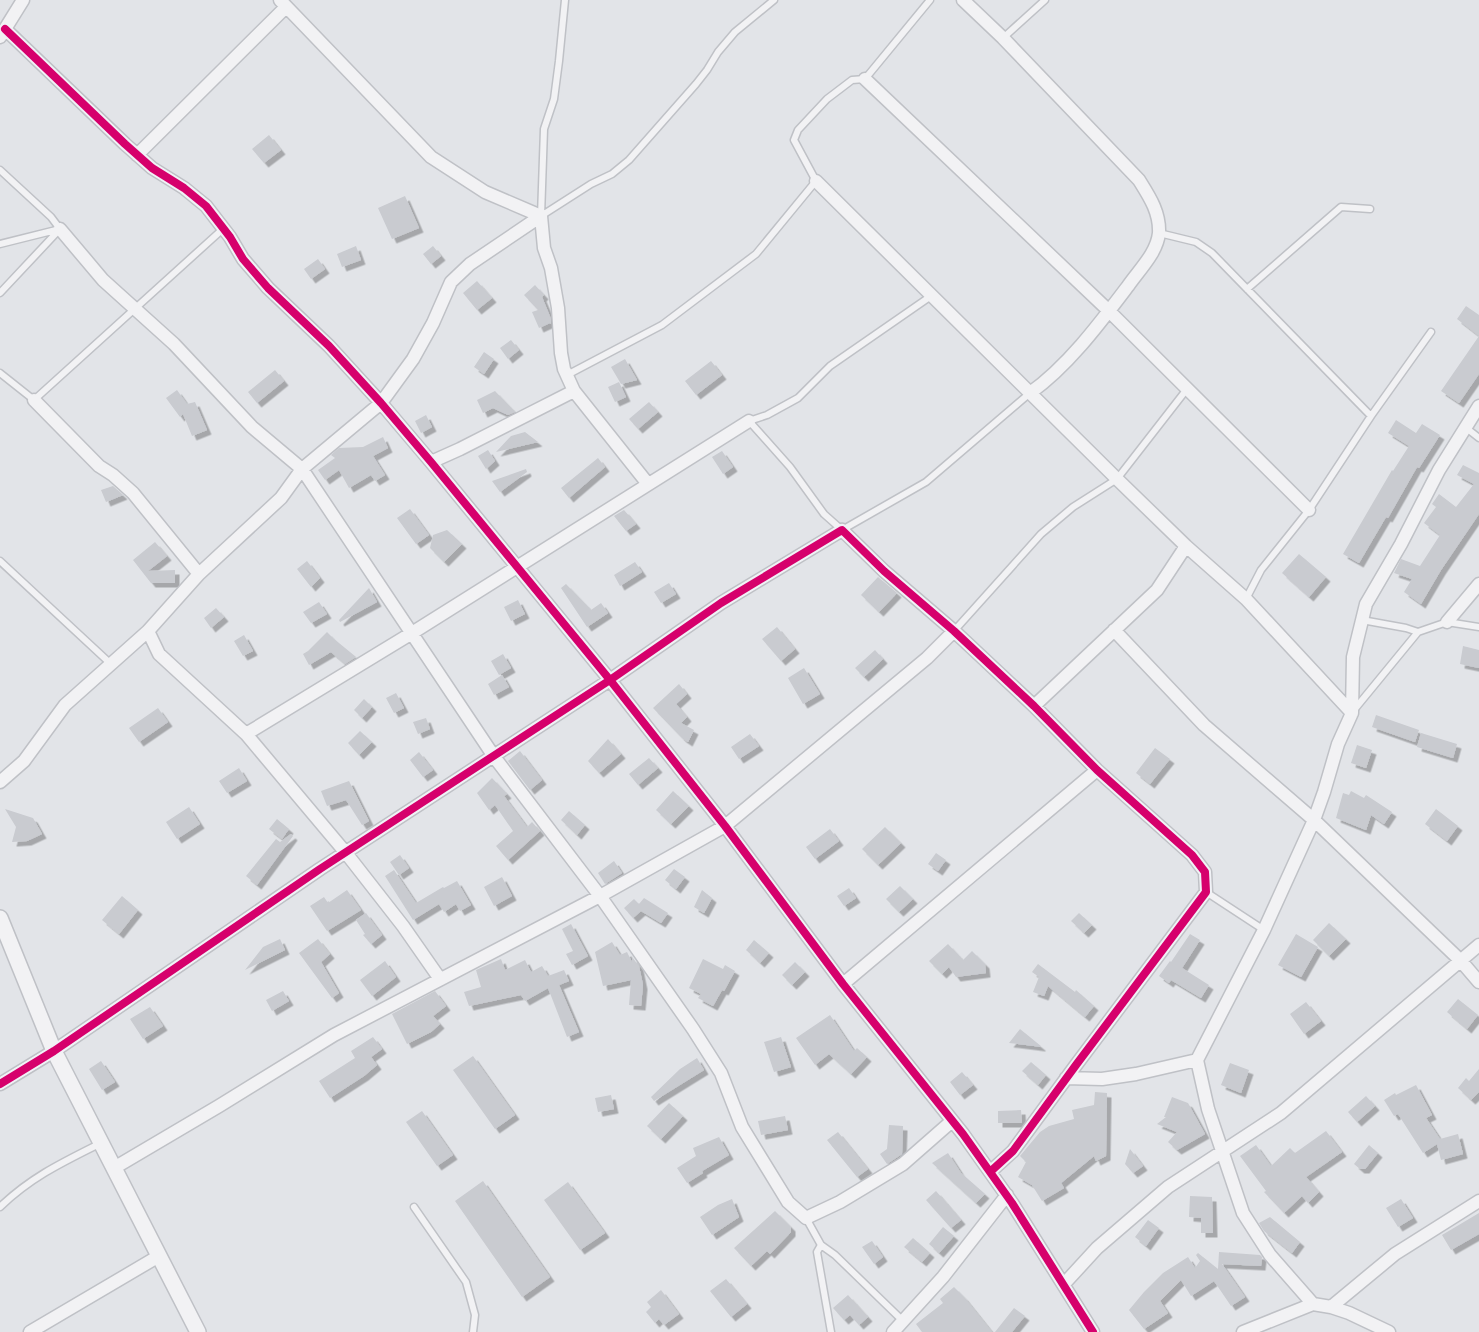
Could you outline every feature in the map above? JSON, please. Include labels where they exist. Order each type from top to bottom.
[{"type":"street","points":[[23,0],[3,33],[152,168],[184,188],[206,206],[224,228],[243,259],[268,288],[317,335],[431,462],[610,680],[725,826],[843,984],[952,1122],[1007,1195],[1093,1332]]},
{"type":"street","points":[[963,0],[1139,180],[1153,202],[1159,233],[1153,251],[1091,334],[1043,383],[1030,393]]},
{"type":"street","points":[[137,155],[283,4],[431,158],[485,192],[541,216]]},
{"type":"street","points":[[865,79],[1109,311],[1309,510]]},
{"type":"street","points":[[816,181],[1117,479],[1186,546],[1246,599],[1352,713]]},
{"type":"street","points":[[541,216],[544,248],[551,268],[558,308],[561,353],[567,376],[574,391],[648,484]]},
{"type":"street","points":[[0,782],[24,760],[65,705],[148,631],[199,574],[282,498],[302,469],[380,403],[413,359],[433,323],[451,282],[470,264],[541,216]]},
{"type":"street","points":[[60,229],[103,280],[136,308],[200,369],[252,427],[302,469],[494,756],[600,896],[694,1029],[721,1073],[742,1127],[788,1202],[806,1218],[840,1202],[903,1164],[952,1122]]},
{"type":"street","points":[[431,462],[574,391]]},
{"type":"street","points":[[34,400],[99,466],[113,475],[133,493],[199,574]]},
{"type":"street","points":[[1313,1304],[1270,1255],[1243,1213],[1208,1109],[1197,1060],[1264,930],[1314,820],[1338,744],[1352,713],[1353,657],[1366,604],[1401,544],[1439,470],[1479,406]]},
{"type":"street","points":[[246,734],[412,633],[749,421]]},
{"type":"street","points":[[0,1084],[54,1051],[346,852],[610,680],[721,603],[842,530],[884,571],[954,631],[1034,706],[1097,770],[1192,855],[1205,872],[1206,892],[1013,1151],[990,1172]]},
{"type":"street","points":[[1034,706],[1157,590],[1186,546]]},
{"type":"street","points":[[1447,622],[1479,584]]},
{"type":"street","points":[[1114,630],[1204,725],[1314,820],[1461,961],[1479,982]]},
{"type":"street","points":[[148,631],[160,654],[246,734],[346,852],[403,926],[440,979]]},
{"type":"street","points":[[114,1168],[334,1035],[600,896],[725,826],[927,658],[954,631]]},
{"type":"street","points":[[843,984],[1097,770]]},
{"type":"street","points":[[0,918],[54,1051],[198,1332]]},
{"type":"street","points":[[1064,1284],[1097,1248],[1168,1187],[1281,1113],[1479,945]]},
{"type":"street","points":[[1066,1078],[1102,1079],[1136,1074],[1197,1060]]},
{"type":"street","points":[[893,1332],[943,1277],[1007,1195]]},
{"type":"street","points":[[1331,1307],[1395,1254],[1479,1201]]},
{"type":"street","points":[[30,1332],[159,1256]]},
{"type":"street","points":[[1243,1332],[1313,1304],[1349,1313],[1388,1332]]},
{"type":"lane","points":[[541,216],[544,130],[554,99],[565,0]]},
{"type":"lane","points":[[541,216],[591,184],[612,174],[629,160],[696,84],[718,52],[735,32],[774,0]]},
{"type":"lane","points":[[567,376],[662,325],[756,254],[816,181],[794,140],[798,130],[827,99],[847,83],[852,80],[865,79],[930,0]]},
{"type":"lane","points":[[1002,38],[1045,0]]},
{"type":"lane","points":[[0,170],[51,217],[60,229]]},
{"type":"lane","points":[[1247,289],[1341,207],[1370,209]]},
{"type":"lane","points":[[0,373],[34,400],[224,228]]},
{"type":"lane","points":[[0,244],[60,229]]},
{"type":"lane","points":[[0,293],[60,229]]},
{"type":"lane","points":[[1159,233],[1196,242],[1212,253],[1372,416]]},
{"type":"lane","points":[[931,296],[830,366],[798,398],[767,415],[749,421],[790,467],[824,514],[842,530],[926,482],[1030,393]]},
{"type":"lane","points":[[1246,599],[1262,570],[1309,510],[1431,332]]},
{"type":"lane","points":[[954,631],[1041,534],[1073,507],[1117,479],[1187,389]]},
{"type":"lane","points":[[1465,427],[1479,438]]},
{"type":"lane","points":[[0,561],[112,665]]},
{"type":"lane","points":[[1362,620],[1418,632]]},
{"type":"lane","points":[[1352,713],[1418,632],[1447,622],[1479,627]]},
{"type":"lane","points":[[1206,892],[1264,930]]},
{"type":"lane","points":[[0,1207],[17,1190],[45,1171],[101,1143]]},
{"type":"lane","points":[[414,1207],[466,1282],[475,1315],[474,1332]]},
{"type":"lane","points":[[806,1218],[821,1245],[835,1255],[903,1320]]},
{"type":"lane","points":[[821,1245],[817,1252],[831,1332]]},
{"type":"building","points":[[269,135],[281,150],[264,163],[252,149]]},
{"type":"building","points":[[405,196],[419,228],[392,239],[378,208]]},
{"type":"building","points":[[356,246],[361,260],[342,267],[337,254]]},
{"type":"building","points":[[433,246],[441,256],[431,264],[423,254]]},
{"type":"building","points":[[318,259],[325,269],[311,279],[304,269]]},
{"type":"building","points":[[477,281],[492,298],[477,310],[463,293]]},
{"type":"building","points":[[535,285],[544,295],[542,297],[551,319],[551,324],[539,328],[532,312],[538,310],[524,295]]},
{"type":"building","points":[[1466,306],[1479,315],[1479,336],[1457,319]]},
{"type":"building","points":[[1479,336],[1479,374],[1459,403],[1441,391]]},
{"type":"building","points":[[511,340],[519,350],[508,359],[500,348]]},
{"type":"building","points":[[484,352],[494,359],[484,374],[474,367]]},
{"type":"building","points":[[625,359],[637,380],[621,384],[611,367]]},
{"type":"building","points":[[711,361],[722,375],[696,395],[685,381]]},
{"type":"building","points":[[275,370],[284,381],[257,403],[248,392]]},
{"type":"building","points":[[619,382],[626,397],[615,402],[608,387]]},
{"type":"building","points":[[177,390],[187,404],[195,402],[207,430],[192,436],[183,414],[180,417],[166,398]]},
{"type":"building","points":[[495,391],[515,412],[508,415],[493,408],[483,413],[477,400]]},
{"type":"building","points":[[649,402],[658,412],[638,429],[629,419]]},
{"type":"building","points":[[426,415],[432,427],[421,433],[415,421]]},
{"type":"building","points":[[1396,420],[1416,433],[1422,424],[1440,435],[1419,468],[1417,467],[1388,518],[1386,517],[1359,563],[1343,554],[1392,470],[1409,446],[1388,433]]},
{"type":"building","points":[[525,432],[538,442],[496,452],[511,436]]},
{"type":"building","points":[[383,437],[388,448],[373,456],[385,475],[375,481],[371,475],[349,488],[339,470],[325,480],[318,470],[335,458],[331,455],[339,448],[363,447]]},
{"type":"building","points":[[488,450],[495,461],[486,469],[478,456]]},
{"type":"building","points":[[722,451],[733,467],[723,474],[712,457]]},
{"type":"building","points":[[598,458],[605,467],[569,498],[561,488]]},
{"type":"building","points":[[1463,465],[1479,473],[1479,514],[1441,570],[1421,604],[1404,592],[1412,579],[1394,573],[1401,559],[1420,566],[1440,535],[1424,523],[1436,507],[1432,504],[1439,494],[1456,507],[1474,484],[1457,475]]},
{"type":"building","points":[[526,469],[527,472],[500,492],[492,481]]},
{"type":"building","points":[[113,486],[123,495],[106,502],[101,490]]},
{"type":"building","points":[[410,509],[429,535],[416,544],[397,518]]},
{"type":"building","points":[[624,510],[636,524],[626,531],[614,516]]},
{"type":"building","points":[[447,530],[462,544],[444,562],[430,548],[433,535]]},
{"type":"building","points":[[155,542],[167,556],[148,571],[175,570],[175,583],[151,583],[133,560]]},
{"type":"building","points":[[1299,554],[1326,577],[1309,597],[1282,573]]},
{"type":"building","points":[[307,561],[320,578],[311,587],[297,569]]},
{"type":"building","points":[[635,562],[642,572],[620,586],[614,575]]},
{"type":"building","points":[[878,577],[897,593],[879,612],[861,595]]},
{"type":"building","points":[[669,583],[676,594],[661,603],[654,592]]},
{"type":"building","points":[[566,584],[591,610],[601,603],[608,613],[587,627],[561,588]]},
{"type":"building","points":[[369,588],[377,602],[340,622],[339,620]]},
{"type":"building","points":[[518,600],[525,614],[511,621],[504,607]]},
{"type":"building","points":[[319,602],[327,614],[311,623],[303,612]]},
{"type":"building","points":[[216,608],[224,617],[211,628],[204,618]]},
{"type":"building","points":[[777,627],[795,649],[781,661],[762,639]]},
{"type":"building","points":[[327,632],[356,657],[345,664],[331,652],[309,665],[303,654]]},
{"type":"building","points":[[244,635],[253,651],[243,656],[234,641]]},
{"type":"building","points":[[1463,646],[1479,650],[1479,668],[1460,664]]},
{"type":"building","points":[[875,650],[883,659],[864,677],[855,668]]},
{"type":"building","points":[[503,654],[511,668],[499,675],[491,661]]},
{"type":"building","points":[[804,668],[820,694],[803,704],[788,678]]},
{"type":"building","points":[[502,675],[509,687],[494,695],[488,684]]},
{"type":"building","points":[[679,684],[687,694],[676,704],[687,717],[681,723],[694,730],[688,742],[653,708]]},
{"type":"building","points":[[396,693],[404,708],[394,713],[386,698]]},
{"type":"building","points":[[364,699],[372,707],[362,718],[354,710]]},
{"type":"building","points":[[158,708],[168,722],[139,742],[129,728]]},
{"type":"building","points":[[1376,715],[1419,730],[1415,742],[1372,727]]},
{"type":"building","points":[[426,718],[430,729],[418,734],[413,722]]},
{"type":"building","points":[[360,731],[372,742],[359,755],[348,743]]},
{"type":"building","points":[[1421,733],[1457,744],[1453,758],[1417,747]]},
{"type":"building","points":[[750,734],[759,746],[739,759],[731,747]]},
{"type":"building","points":[[608,739],[621,754],[599,773],[588,761]]},
{"type":"building","points":[[1357,745],[1372,750],[1366,768],[1351,763]]},
{"type":"building","points":[[1155,748],[1170,759],[1150,784],[1136,773]]},
{"type":"building","points":[[520,751],[542,780],[530,790],[508,761]]},
{"type":"building","points":[[419,752],[433,770],[423,777],[410,760]]},
{"type":"building","points":[[649,758],[658,768],[638,785],[629,774]]},
{"type":"building","points":[[239,768],[247,781],[227,793],[219,781]]},
{"type":"building","points":[[492,778],[507,794],[504,796],[527,827],[532,822],[540,831],[508,860],[496,846],[513,831],[495,805],[489,810],[477,793]]},
{"type":"building","points":[[349,781],[369,821],[362,825],[346,800],[327,806],[321,791]]},
{"type":"building","points":[[673,791],[689,806],[671,824],[656,810]]},
{"type":"building","points":[[1351,791],[1364,798],[1366,795],[1392,812],[1384,824],[1371,815],[1366,830],[1336,818],[1343,793],[1349,795]]},
{"type":"building","points":[[189,807],[200,824],[177,839],[166,822]]},
{"type":"building","points":[[5,809],[33,818],[42,834],[27,841],[12,842],[16,827]]},
{"type":"building","points":[[1436,809],[1458,826],[1447,841],[1425,824]]},
{"type":"building","points":[[569,811],[585,825],[577,835],[561,820]]},
{"type":"building","points":[[277,819],[289,829],[282,839],[269,829]]},
{"type":"building","points":[[885,827],[901,843],[878,865],[862,849]]},
{"type":"building","points":[[830,829],[839,841],[815,859],[806,847]]},
{"type":"building","points":[[291,834],[293,836],[257,885],[246,876],[276,839],[280,842]]},
{"type":"building","points":[[936,853],[946,860],[938,871],[928,864]]},
{"type":"building","points":[[400,855],[409,868],[399,875],[390,862]]},
{"type":"building","points":[[614,861],[622,873],[605,884],[598,873]]},
{"type":"building","points":[[674,869],[685,877],[676,889],[665,880]]},
{"type":"building","points":[[394,870],[416,903],[457,881],[471,905],[460,911],[456,904],[444,912],[439,904],[413,920],[385,876]]},
{"type":"building","points":[[502,877],[512,896],[494,906],[484,887]]},
{"type":"building","points":[[900,886],[913,899],[899,912],[886,899]]},
{"type":"building","points":[[849,888],[856,898],[844,906],[837,896]]},
{"type":"building","points":[[347,890],[361,910],[327,931],[310,906],[324,897],[328,903]]},
{"type":"building","points":[[702,890],[712,898],[704,913],[694,907]]},
{"type":"building","points":[[122,896],[138,910],[119,934],[102,920]]},
{"type":"building","points":[[644,898],[668,913],[661,923],[641,911],[633,918],[624,908],[634,899],[639,904]]},
{"type":"building","points":[[366,913],[382,935],[371,944],[363,935],[365,934],[356,920]]},
{"type":"building","points":[[1079,913],[1092,925],[1084,933],[1071,921]]},
{"type":"building","points":[[1329,923],[1346,939],[1329,956],[1313,940]]},
{"type":"building","points":[[571,924],[588,956],[572,965],[566,954],[573,951],[562,929]]},
{"type":"building","points":[[1190,934],[1200,940],[1182,968],[1209,985],[1201,998],[1171,980],[1169,983],[1159,976]]},
{"type":"building","points":[[1296,934],[1318,947],[1301,977],[1278,965]]},
{"type":"building","points":[[280,939],[285,950],[245,970],[263,947]]},
{"type":"building","points":[[318,939],[330,954],[321,962],[339,993],[332,998],[299,953]]},
{"type":"building","points":[[754,940],[769,953],[760,963],[746,950]]},
{"type":"building","points":[[612,942],[620,955],[627,952],[632,962],[632,957],[639,966],[643,985],[641,1006],[629,1005],[631,980],[603,986],[595,952]]},
{"type":"building","points":[[948,944],[963,960],[972,951],[985,964],[986,973],[956,977],[949,967],[942,974],[929,961]]},
{"type":"building","points":[[501,959],[505,970],[525,960],[531,972],[542,966],[548,976],[564,970],[569,981],[559,985],[579,1032],[567,1037],[548,988],[525,1001],[521,995],[469,1006],[464,992],[481,987],[476,970]]},
{"type":"building","points":[[703,959],[723,969],[725,965],[735,971],[713,1006],[698,998],[701,994],[689,988]]},
{"type":"building","points":[[385,961],[396,977],[372,996],[360,980]]},
{"type":"building","points":[[795,962],[805,972],[792,985],[782,975]]},
{"type":"building","points":[[1038,964],[1075,992],[1076,990],[1094,1006],[1085,1017],[1048,986],[1044,996],[1033,992],[1039,977],[1032,972]]},
{"type":"building","points":[[283,991],[289,1001],[272,1011],[266,1000]]},
{"type":"building","points":[[435,991],[446,1006],[433,1016],[440,1024],[431,1032],[407,1044],[392,1014]]},
{"type":"building","points":[[1458,999],[1478,1015],[1467,1029],[1447,1012]]},
{"type":"building","points":[[1306,1002],[1321,1021],[1304,1034],[1290,1014]]},
{"type":"building","points":[[150,1007],[163,1026],[143,1039],[130,1019]]},
{"type":"building","points":[[830,1015],[854,1051],[857,1048],[867,1057],[851,1074],[829,1054],[815,1065],[796,1038]]},
{"type":"building","points":[[1020,1029],[1042,1047],[1009,1043]]},
{"type":"building","points":[[373,1037],[382,1049],[371,1057],[377,1065],[364,1076],[330,1098],[319,1081],[355,1058],[351,1051]]},
{"type":"building","points":[[781,1037],[791,1067],[774,1072],[764,1042]]},
{"type":"building","points":[[473,1056],[515,1115],[495,1129],[453,1070]]},
{"type":"building","points":[[697,1058],[704,1070],[654,1101],[651,1097],[680,1069]]},
{"type":"building","points":[[101,1061],[115,1082],[102,1090],[89,1069]]},
{"type":"building","points":[[1031,1062],[1046,1075],[1038,1085],[1022,1071]]},
{"type":"building","points":[[1230,1063],[1249,1070],[1241,1093],[1221,1085]]},
{"type":"building","points":[[1479,1069],[1479,1092],[1471,1100],[1458,1088],[1466,1078],[1469,1081]]},
{"type":"building","points":[[962,1072],[973,1085],[960,1095],[950,1082]]},
{"type":"building","points":[[1416,1085],[1432,1115],[1426,1118],[1440,1139],[1458,1134],[1463,1154],[1441,1160],[1437,1144],[1423,1153],[1398,1114],[1394,1116],[1384,1100],[1395,1093],[1396,1095]]},
{"type":"building","points":[[1095,1092],[1107,1093],[1106,1156],[1096,1161],[1094,1156],[1061,1183],[1064,1188],[1042,1201],[1032,1185],[1018,1177],[1026,1162],[1020,1156],[1040,1132],[1049,1126],[1074,1119],[1072,1110],[1094,1105]]},
{"type":"building","points":[[611,1095],[614,1109],[598,1112],[595,1098]]},
{"type":"building","points":[[1366,1096],[1375,1106],[1357,1122],[1348,1112]]},
{"type":"building","points":[[1172,1097],[1188,1103],[1205,1134],[1177,1150],[1168,1142],[1177,1132],[1157,1124],[1166,1117],[1164,1117]]},
{"type":"building","points":[[669,1103],[683,1116],[661,1139],[647,1126]]},
{"type":"building","points":[[1021,1110],[1022,1123],[998,1123],[998,1111]]},
{"type":"building","points":[[422,1111],[453,1155],[437,1166],[406,1122]]},
{"type":"building","points":[[785,1116],[788,1130],[761,1135],[758,1121]]},
{"type":"building","points":[[889,1125],[903,1126],[902,1154],[887,1164],[880,1154],[887,1149]]},
{"type":"building","points":[[1326,1131],[1342,1152],[1306,1177],[1319,1192],[1308,1203],[1302,1196],[1284,1213],[1264,1192],[1266,1191],[1240,1156],[1256,1145],[1271,1166],[1290,1148],[1295,1153]]},
{"type":"building","points":[[838,1132],[868,1169],[857,1177],[827,1140]]},
{"type":"building","points":[[719,1137],[729,1155],[702,1171],[703,1173],[687,1183],[677,1168],[696,1156],[693,1148]]},
{"type":"building","points":[[1369,1145],[1378,1153],[1365,1169],[1360,1169],[1354,1164]]},
{"type":"building","points":[[1130,1149],[1143,1166],[1133,1173],[1125,1164]]},
{"type":"building","points":[[948,1153],[961,1173],[985,1194],[976,1203],[932,1163]]},
{"type":"building","points":[[483,1181],[550,1277],[522,1297],[455,1201]]},
{"type":"building","points":[[568,1182],[605,1233],[580,1250],[544,1200]]},
{"type":"building","points":[[936,1191],[961,1220],[951,1228],[926,1200]]},
{"type":"building","points":[[1190,1196],[1212,1197],[1213,1233],[1201,1233],[1201,1218],[1189,1217]]},
{"type":"building","points":[[732,1199],[739,1217],[712,1235],[700,1217],[718,1205]]},
{"type":"building","points":[[1401,1199],[1413,1218],[1398,1227],[1386,1208]]},
{"type":"building","points":[[775,1211],[791,1227],[791,1232],[770,1254],[767,1251],[751,1266],[734,1248]]},
{"type":"building","points":[[1479,1213],[1479,1234],[1451,1250],[1442,1235]]},
{"type":"building","points":[[1270,1217],[1300,1242],[1292,1253],[1264,1231],[1259,1223]]},
{"type":"building","points":[[1148,1220],[1159,1228],[1146,1246],[1135,1237]]},
{"type":"building","points":[[943,1227],[954,1236],[939,1253],[929,1244]]},
{"type":"building","points":[[913,1238],[930,1253],[922,1262],[904,1247]]},
{"type":"building","points":[[872,1241],[883,1257],[874,1264],[862,1247]]},
{"type":"building","points":[[1219,1252],[1260,1255],[1262,1257],[1261,1266],[1222,1264],[1245,1297],[1231,1306],[1214,1281],[1191,1296],[1181,1280],[1160,1301],[1168,1313],[1144,1329],[1129,1310],[1144,1292],[1163,1273],[1188,1257],[1195,1268],[1200,1261],[1196,1255],[1198,1253],[1218,1269]]},
{"type":"building","points":[[726,1279],[747,1304],[731,1317],[710,1291]]},
{"type":"building","points":[[954,1287],[992,1332],[922,1332],[916,1324],[943,1303],[940,1299]]},
{"type":"building","points":[[661,1290],[679,1314],[664,1325],[659,1319],[655,1323],[646,1312],[651,1307],[647,1302]]},
{"type":"building","points":[[848,1295],[868,1317],[859,1325],[850,1315],[844,1320],[833,1308]]},
{"type":"building","points":[[1014,1308],[1025,1316],[1012,1332],[995,1332]]},
{"type":"cycle path","points":[[5,29],[152,168],[184,188],[206,206],[230,237],[243,259],[268,288],[329,346],[431,462],[610,680],[725,826],[843,984],[963,1134],[1012,1203],[1093,1332]]},
{"type":"cycle path","points":[[0,1084],[54,1051],[320,869],[610,680],[721,603],[842,530],[884,571],[954,631],[1034,706],[1097,770],[1192,855],[1205,872],[1206,892],[1013,1151],[990,1172]]}]
